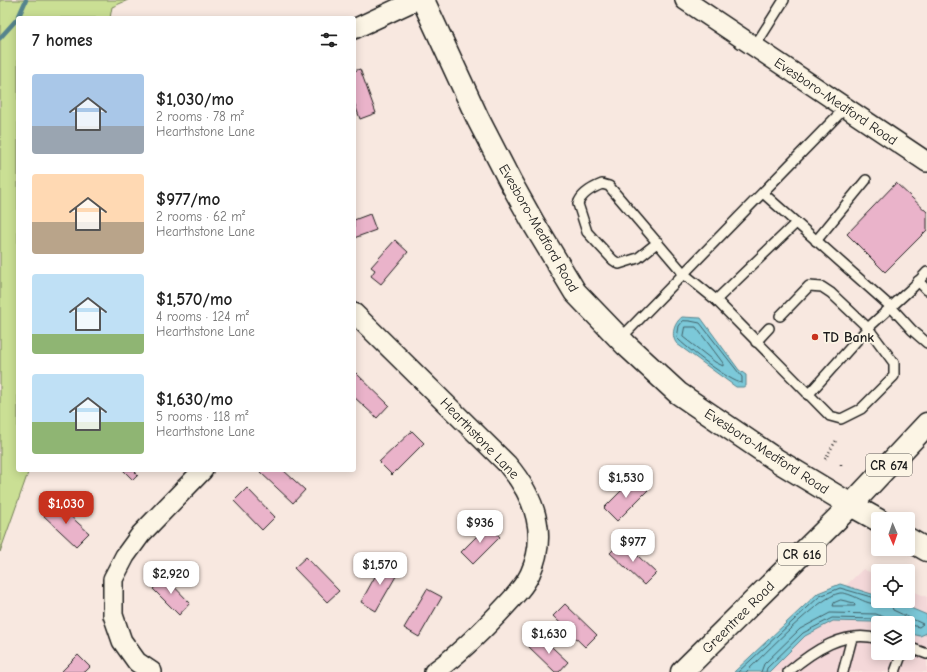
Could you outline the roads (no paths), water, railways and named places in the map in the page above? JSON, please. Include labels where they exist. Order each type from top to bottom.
[{"type":"street","points":[[356,28],[416,0]]},
{"type":"street","name":"Evesboro-Medford Road","points":[[423,0],[478,119],[534,224],[576,292],[620,338],[678,393],[778,462],[871,516]]},
{"type":"street","name":"Evesboro-Medford Road","points":[[685,0],[927,162]]},
{"type":"street","name":"Hearthstone Lane","points":[[356,316],[508,464],[528,492],[535,506],[539,545],[530,574],[513,597],[484,629],[434,672]]},
{"type":"street","name":"Greentree Road","points":[[690,668],[851,505],[927,424]]},
{"type":"street","points":[[152,672],[137,662],[122,641],[113,615],[113,579],[125,556],[141,534],[201,472]]},
{"type":"street","points":[[915,542],[927,550]]},
{"type":"lane","points":[[755,46],[784,0]]},
{"type":"lane","points":[[620,338],[846,107]]},
{"type":"lane","points":[[816,241],[866,180]]},
{"type":"lane","points":[[658,242],[638,258],[619,264],[608,255],[587,232],[578,204],[579,201],[588,190],[602,184],[609,186],[658,242],[684,274],[716,300],[830,416],[841,419],[861,409],[894,376],[894,363],[868,328],[831,293],[822,287],[809,286],[780,316]]},
{"type":"lane","points":[[763,193],[891,307],[912,330],[927,342]]},
{"type":"lane","points":[[716,300],[796,223]]},
{"type":"lane","points":[[808,394],[868,328],[927,272]]},
{"type":"lane","points":[[918,281],[927,290]]},
{"type":"lane","points":[[756,342],[769,328]]},
{"type":"lane","points":[[788,672],[804,658],[839,639],[871,637]]},
{"type":"lane","points":[[843,672],[852,638]]},
{"type":"lane","points":[[915,650],[927,654]]},
{"type":"lane","points":[[895,672],[899,660]]},
{"type":"water","points":[[682,317],[701,318],[739,370],[746,375],[746,386],[736,387],[677,344],[673,334],[675,326]]},
{"type":"water","points":[[840,584],[871,594],[871,608],[910,608],[927,615],[927,633],[920,636],[915,635],[915,616],[871,616],[871,622],[833,621],[805,636],[769,672],[734,672],[818,593]]},
{"type":"waterway","points":[[19,16],[26,0]]},
{"type":"waterway","points":[[0,38],[16,20]]},
{"type":"place","name":"TD Bank","points":[[815,337]]}]
